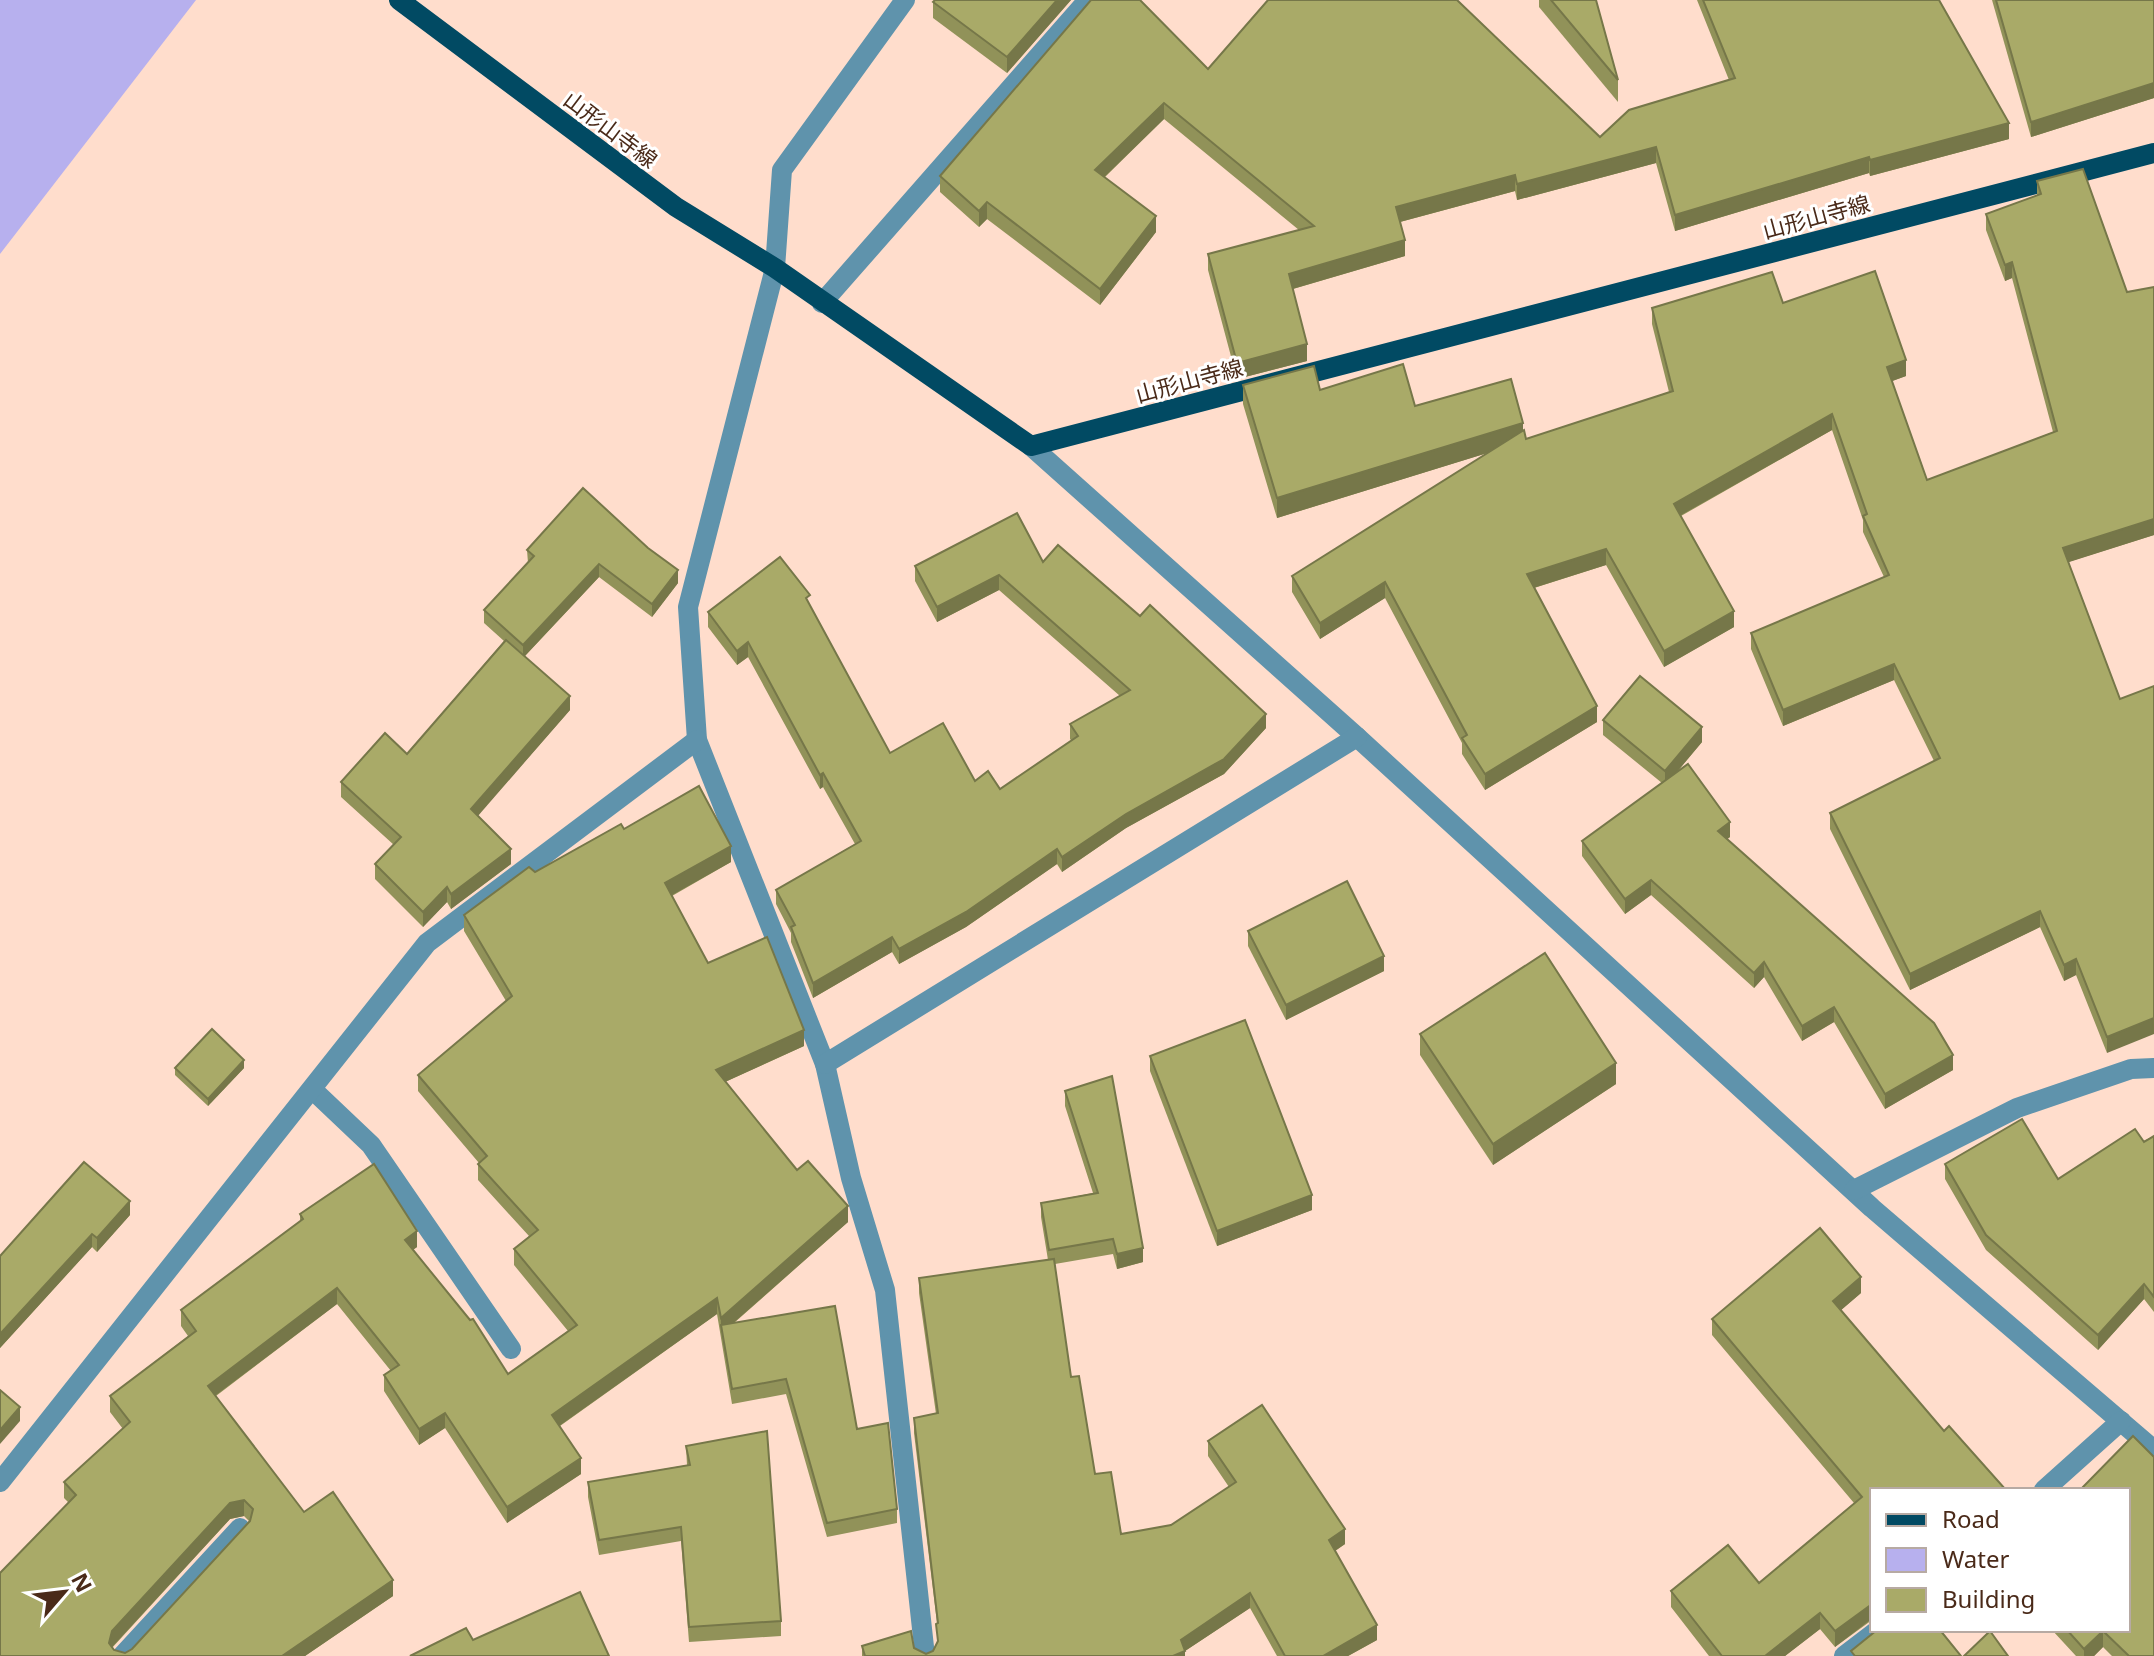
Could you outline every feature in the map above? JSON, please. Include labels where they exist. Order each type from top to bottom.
[{"type":"main road","name":"山形山寺線","points":[[399,0],[676,207],[775,268],[1031,446],[2154,153]]},
{"type":"street","points":[[905,0],[782,170],[775,268],[688,607],[697,740],[825,1064],[851,1178],[885,1290],[925,1656]]},
{"type":"street","points":[[822,303],[1088,0]]},
{"type":"street","points":[[1031,446],[1357,737],[1854,1190],[2154,1450]]},
{"type":"street","points":[[825,1064],[1357,737]]},
{"type":"street","points":[[0,1482],[427,943],[697,740]]},
{"type":"street","points":[[1854,1190],[2017,1108],[2131,1069],[2154,1068]]},
{"type":"street","points":[[313,1090],[371,1145],[511,1349]]},
{"type":"street","points":[[2046,1488],[2121,1421]]},
{"type":"street","points":[[122,1656],[240,1528]]},
{"type":"street","points":[[1844,1656],[1875,1632]]},
{"type":"water","points":[[0,0],[196,0],[0,254]]},
{"type":"building","points":[[1057,0],[1007,57],[933,2]]},
{"type":"building","points":[[1091,0],[1140,0],[1208,69],[1268,0],[1457,0],[1600,137],[1629,110],[1735,78],[1703,0],[1939,0],[2009,123],[1870,160],[1869,157],[1675,215],[1656,147],[1517,184],[1515,175],[1396,207],[1405,240],[1289,274],[1307,344],[1237,363],[1208,254],[1314,226],[1164,103],[1095,170],[1156,216],[1100,289],[987,202],[979,211],[940,176]]},
{"type":"building","points":[[1551,0],[1596,0],[1618,80]]},
{"type":"building","points":[[1996,0],[2154,0],[2154,83],[2031,122]]},
{"type":"building","points":[[2083,169],[2127,292],[2154,287],[2154,519],[2063,548],[2120,699],[2154,686],[2154,1018],[2107,1037],[2076,959],[2064,965],[2040,911],[1910,974],[1830,813],[1940,758],[1894,664],[1783,710],[1751,633],[1889,575],[1863,516],[1867,514],[1832,414],[1674,504],[1734,611],[1664,651],[1606,549],[1527,574],[1597,706],[1485,774],[1462,738],[1467,735],[1385,582],[1320,623],[1292,576],[1524,430],[1526,439],[1673,391],[1652,308],[1772,272],[1783,303],[1875,271],[1906,360],[1887,367],[1927,480],[2057,431],[2012,262],[2005,265],[1986,214],[2041,194],[2037,181]]},
{"type":"building","points":[[1403,364],[1415,406],[1511,379],[1523,423],[1277,498],[1243,385],[1314,366],[1320,390]]},
{"type":"building","points":[[583,488],[648,548],[678,570],[652,604],[599,564],[523,645],[484,610],[534,556],[527,550]]},
{"type":"building","points":[[1017,513],[1043,562],[1058,545],[1140,616],[1150,605],[1266,714],[1224,759],[1126,814],[1062,857],[1057,849],[966,912],[899,949],[892,937],[813,983],[791,927],[795,925],[776,890],[861,841],[823,773],[820,775],[748,642],[737,651],[708,612],[780,557],[810,595],[806,598],[890,753],[943,723],[975,781],[988,771],[1000,789],[1078,736],[1070,724],[1130,690],[999,575],[937,607],[915,566]]},
{"type":"building","points":[[506,640],[570,696],[471,809],[511,849],[451,894],[447,887],[423,912],[375,864],[401,837],[341,782],[385,733],[407,754]]},
{"type":"building","points":[[1640,676],[1702,727],[1665,771],[1603,720]]},
{"type":"building","points":[[1688,764],[1730,822],[1718,831],[1934,1023],[1953,1055],[1885,1094],[1834,1007],[1802,1026],[1764,962],[1754,973],[1651,880],[1625,899],[1582,841]]},
{"type":"building","points":[[699,786],[731,846],[665,883],[708,963],[767,937],[804,1030],[716,1070],[797,1170],[808,1161],[848,1206],[721,1318],[717,1298],[552,1415],[581,1458],[507,1507],[445,1413],[419,1429],[384,1375],[399,1365],[337,1288],[208,1386],[304,1512],[333,1492],[393,1580],[282,1656],[0,1656],[0,1573],[76,1495],[64,1482],[130,1422],[110,1396],[196,1331],[181,1310],[303,1219],[300,1214],[374,1164],[417,1231],[405,1240],[470,1320],[473,1319],[508,1374],[577,1325],[514,1249],[538,1230],[478,1164],[487,1156],[418,1075],[512,996],[464,915],[529,867],[535,872],[621,824],[624,829]],"holes":[[[244,1500],[253,1509],[250,1521],[132,1649],[125,1653],[114,1650],[109,1643],[112,1631],[230,1503]]]},
{"type":"building","points":[[1347,881],[1384,956],[1286,1005],[1248,931]]},
{"type":"building","points":[[1545,953],[1616,1063],[1493,1144],[1420,1034]]},
{"type":"building","points":[[1245,1020],[1312,1195],[1217,1231],[1150,1056]]},
{"type":"building","points":[[212,1029],[244,1060],[208,1099],[175,1068]]},
{"type":"building","points":[[1112,1076],[1143,1248],[1117,1254],[1113,1239],[1049,1250],[1041,1203],[1098,1193],[1065,1091]]},
{"type":"building","points":[[2022,1119],[2058,1179],[2135,1129],[2144,1142],[2154,1136],[2154,1297],[2144,1284],[2098,1335],[1986,1235],[1945,1164]]},
{"type":"building","points":[[84,1162],[130,1201],[97,1238],[92,1234],[0,1334],[0,1256]]},
{"type":"building","points":[[1820,1228],[1861,1277],[1833,1301],[1944,1431],[1949,1426],[2004,1488],[1870,1488],[1870,1605],[1835,1631],[1820,1613],[1765,1656],[1722,1656],[1671,1591],[1728,1545],[1759,1583],[1862,1497],[1712,1319]]},
{"type":"building","points":[[1054,1259],[1071,1377],[1079,1376],[1095,1474],[1111,1472],[1121,1534],[1171,1525],[1236,1482],[1208,1441],[1262,1405],[1345,1529],[1329,1540],[1377,1625],[1323,1656],[1285,1656],[1250,1593],[1181,1640],[1185,1651],[1173,1656],[865,1656],[862,1646],[911,1631],[914,1648],[926,1654],[933,1651],[938,1641],[914,1418],[938,1413],[919,1278]]},
{"type":"building","points":[[835,1306],[857,1429],[888,1423],[897,1509],[827,1523],[786,1379],[732,1389],[721,1325]]},
{"type":"building","points":[[0,1390],[20,1407],[0,1430]]},
{"type":"building","points":[[767,1431],[781,1621],[689,1627],[681,1527],[599,1540],[588,1482],[690,1465],[686,1446]]},
{"type":"building","points":[[2133,1436],[2154,1457],[2154,1656],[2129,1656],[2104,1632],[2130,1632],[2130,1488],[2082,1488]]},
{"type":"building","points":[[580,1592],[609,1656],[410,1656],[466,1628],[473,1640]]},
{"type":"building","points":[[1875,1632],[1942,1632],[1961,1656],[1855,1656],[1851,1651]]},
{"type":"building","points":[[1991,1632],[2008,1656],[1964,1656]]},
{"type":"building","points":[[2069,1632],[2102,1632],[2084,1649]]}]
